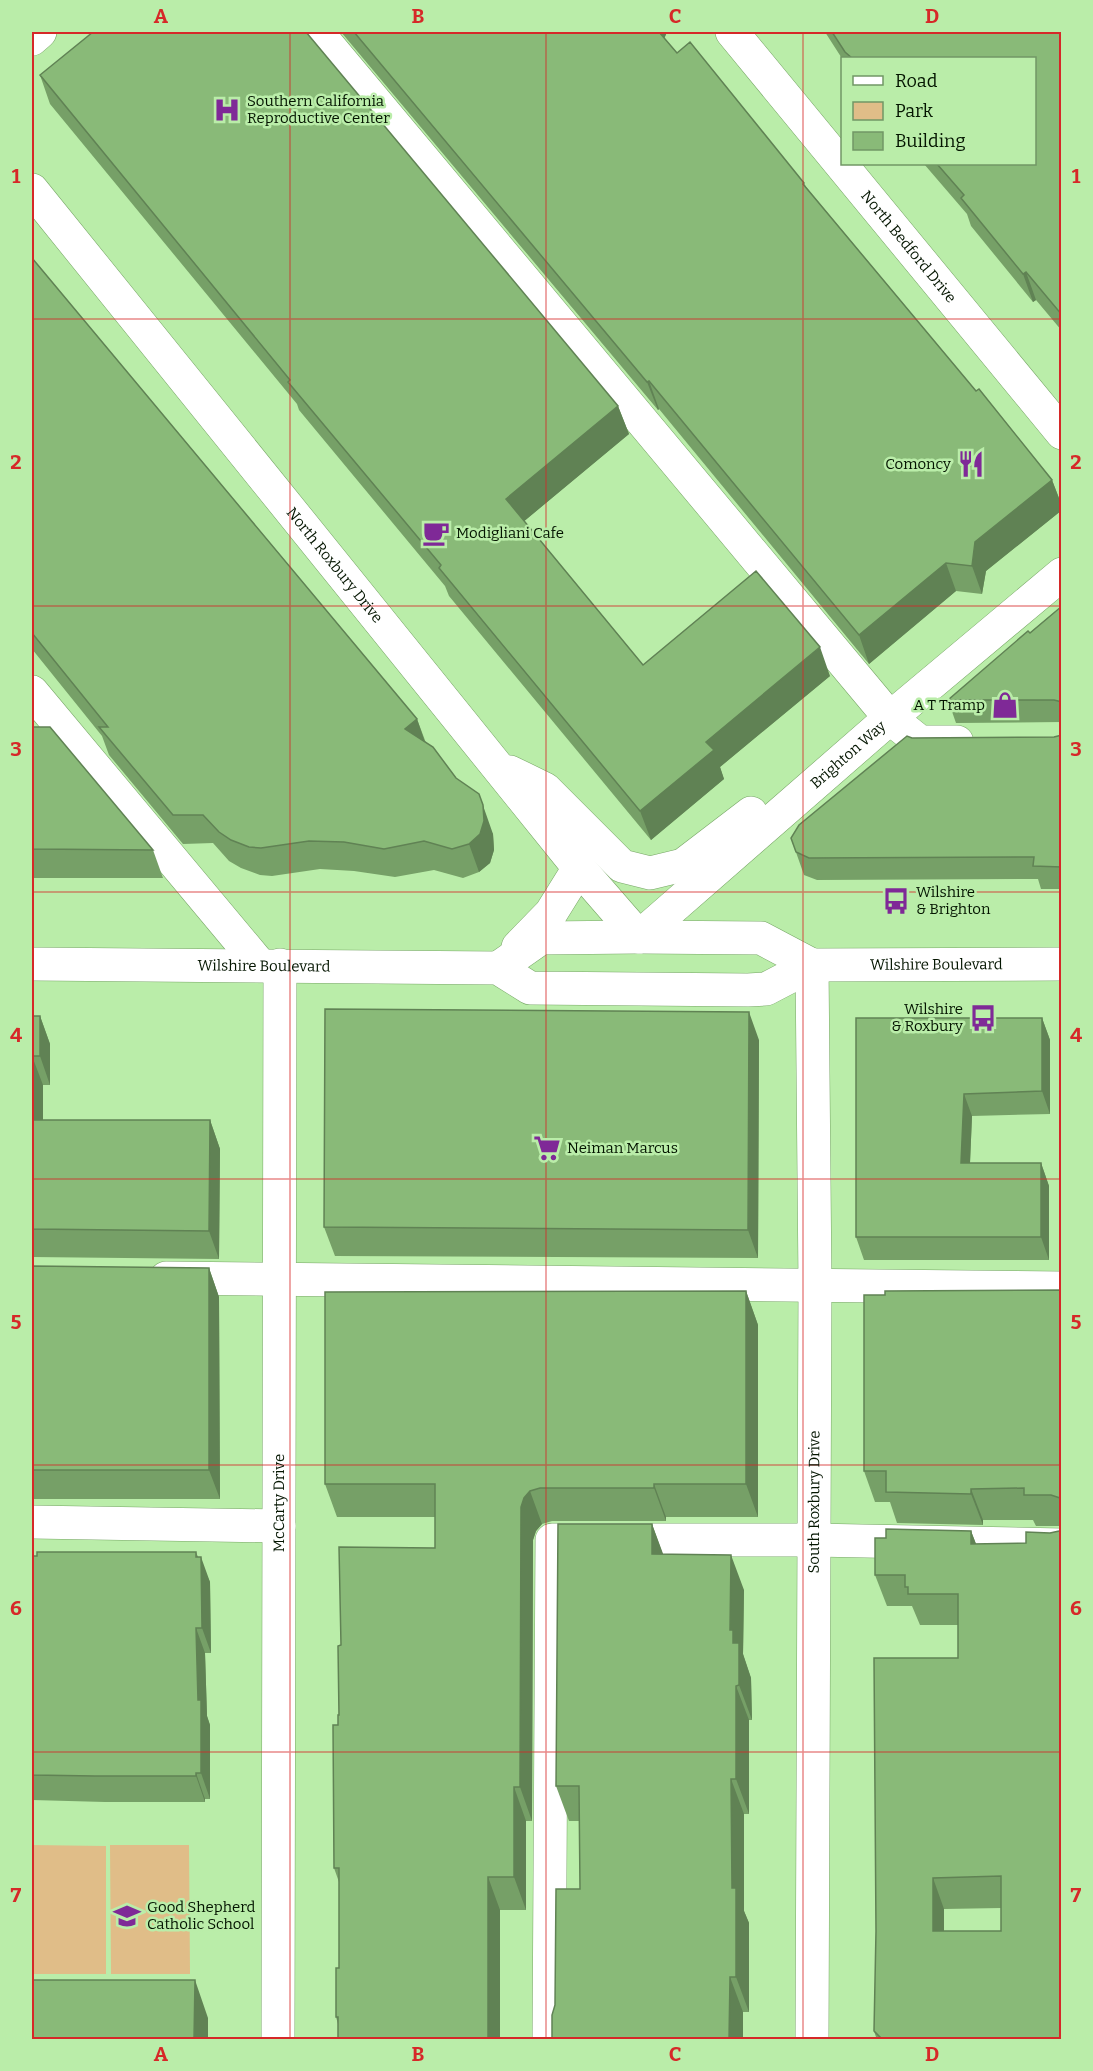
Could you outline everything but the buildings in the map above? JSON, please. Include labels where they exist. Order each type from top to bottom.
[{"type":"street","points":[[32,39],[40,32]]},
{"type":"street","points":[[317,32],[887,721],[920,742],[991,741]]},
{"type":"street","name":"North Bedford Drive","points":[[732,32],[841,164]]},
{"type":"street","name":"North Bedford Drive","points":[[841,165],[1062,433]]},
{"type":"street","name":"North Roxbury Drive","points":[[32,190],[579,868],[639,937]]},
{"type":"street","name":"Brighton Way","points":[[639,937],[887,721],[1062,574]]},
{"type":"street","points":[[32,692],[270,965]]},
{"type":"street","points":[[498,766],[545,789],[622,866],[650,873],[683,865],[763,804],[856,728],[887,721]]},
{"type":"street","points":[[498,968],[551,913],[579,868]]},
{"type":"street","name":"Wilshire Boulevard","points":[[498,968],[541,938],[639,937],[761,938],[812,965]]},
{"type":"street","name":"Wilshire Boulevard","points":[[32,964],[498,968],[530,988],[748,990],[766,989],[812,965],[1062,964]]},
{"type":"street","name":"McCarty Drive","points":[[270,965],[280,1279],[278,2040]]},
{"type":"street","name":"South Roxbury Drive","points":[[812,965],[815,1284],[812,2040]]},
{"type":"street","points":[[135,1277],[1062,1288]]},
{"type":"street","points":[[32,1522],[279,1526]]},
{"type":"street","points":[[549,2040],[552,1540],[813,1540],[1062,1545]]},
{"type":"green space","points":[[32,1845],[106,1846],[106,1974],[32,1974]]},
{"type":"green space","points":[[110,1845],[189,1845],[190,1974],[111,1974]]},
{"type":"place","name":"Southern California Reproductive Center","points":[[227,110]]},
{"type":"place","name":"Comoncy","points":[[971,464]]},
{"type":"place","name":"Modigliani Cafe","points":[[436,533]]},
{"type":"place","name":"A T Tramp","points":[[1005,705]]},
{"type":"place","name":"Wilshire & Brighton","points":[[896,901]]},
{"type":"place","name":"Wilshire & Roxbury","points":[[983,1018]]},
{"type":"place","name":"Neiman Marcus","points":[[547,1148]]},
{"type":"place","name":"Good Shepherd Catholic School","points":[[127,1916]]}]
